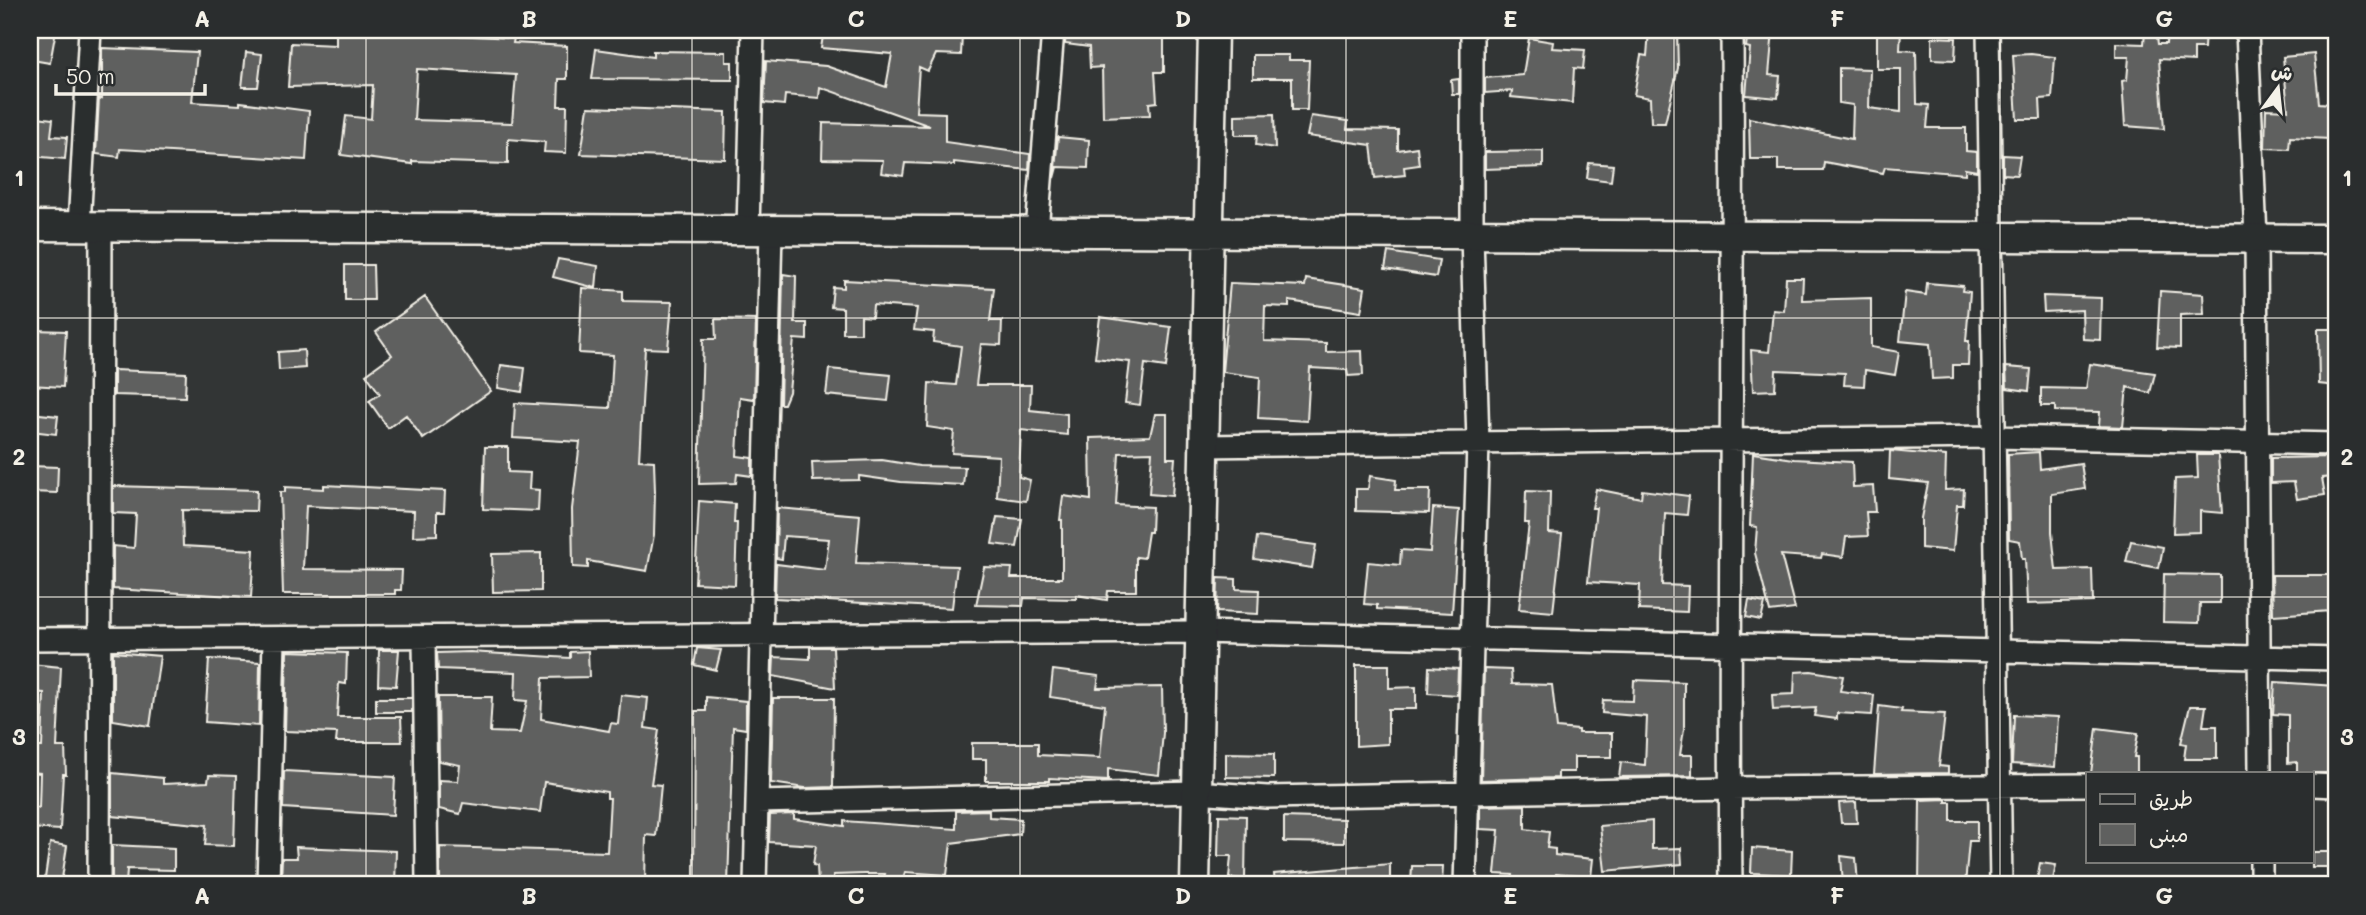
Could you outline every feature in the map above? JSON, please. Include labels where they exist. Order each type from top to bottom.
[{"type":"street","points":[[90,30],[90,226],[100,640],[99,885]]},
{"type":"street","points":[[753,30],[760,230],[761,636],[755,885]]},
{"type":"street","points":[[1037,231],[1054,30]]},
{"type":"street","points":[[1195,885],[1213,30]]},
{"type":"street","points":[[1465,885],[1470,639],[1478,443],[1472,234],[1472,30]]},
{"type":"street","points":[[1731,885],[1728,645],[1734,235],[1732,30]]},
{"type":"street","points":[[1988,30],[2001,885]]},
{"type":"street","points":[[2247,30],[2256,238],[2260,772]]},
{"type":"street","points":[[30,226],[2336,239]]},
{"type":"street","points":[[1203,446],[1994,438],[2336,444]]},
{"type":"street","points":[[30,639],[1199,632],[2336,659]]},
{"type":"street","points":[[424,638],[427,885]]},
{"type":"street","points":[[268,885],[274,639]]},
{"type":"street","points":[[757,802],[1196,792],[1267,797],[1730,788],[2086,785]]},
{"type":"street","points":[[2314,785],[2336,786]]},
{"type":"street","points":[[2261,862],[2261,885]]},
{"type":"building","points":[[39,30],[56,30],[50,63],[32,60]]},
{"type":"building","points":[[348,30],[514,38],[513,43],[567,46],[567,79],[559,79],[558,106],[567,106],[566,153],[544,152],[545,142],[508,139],[508,164],[412,161],[412,164],[341,155],[346,116],[371,119],[373,85],[288,87],[291,43],[336,45],[336,33],[348,33]],"holes":[[[417,69],[516,75],[512,123],[414,120]]]},
{"type":"building","points":[[824,30],[897,39],[897,31],[962,35],[961,55],[936,54],[928,71],[919,67],[916,112],[945,113],[945,142],[1030,154],[1029,170],[954,162],[954,165],[905,163],[903,176],[881,173],[883,160],[822,159],[823,123],[930,126],[820,87],[819,98],[785,95],[784,105],[764,103],[766,61],[826,66],[886,87],[892,54],[821,48]]},
{"type":"building","points":[[1066,30],[1164,30],[1164,72],[1155,72],[1157,102],[1149,103],[1150,115],[1103,117],[1102,67],[1090,68],[1089,47],[1065,44]]},
{"type":"building","points":[[1649,30],[1677,30],[1678,68],[1665,123],[1651,123],[1650,98],[1634,95],[1641,55],[1647,56]]},
{"type":"building","points":[[1748,30],[1773,30],[1769,75],[1780,76],[1778,98],[1746,95],[1750,48],[1746,47]]},
{"type":"building","points":[[1877,30],[1901,30],[1900,50],[1916,51],[1917,104],[1929,105],[1927,128],[1966,128],[1966,151],[1977,152],[1977,171],[1965,169],[1965,174],[1885,167],[1883,173],[1824,162],[1823,170],[1778,170],[1778,159],[1750,159],[1749,118],[1852,139],[1853,105],[1839,103],[1839,68],[1870,69],[1869,108],[1901,112],[1901,69],[1877,69]]},
{"type":"building","points":[[2145,30],[2156,30],[2158,44],[2166,44],[2167,30],[2205,30],[2204,48],[2194,48],[2194,61],[2159,59],[2164,129],[2125,126],[2122,81],[2127,80],[2129,57],[2116,57],[2116,43],[2144,44]]},
{"type":"building","points":[[1932,37],[1956,38],[1955,60],[1932,59]]},
{"type":"building","points":[[1529,38],[1553,42],[1552,48],[1585,50],[1583,69],[1574,68],[1572,103],[1511,97],[1512,91],[1485,93],[1485,78],[1523,75]]},
{"type":"building","points":[[102,48],[197,52],[192,102],[240,105],[240,102],[309,111],[306,160],[120,149],[119,157],[96,154],[99,98],[102,99]]},
{"type":"building","points":[[596,49],[653,57],[653,51],[726,52],[726,62],[732,62],[732,80],[592,79]]},
{"type":"building","points":[[246,52],[262,54],[258,87],[242,87]]},
{"type":"building","points":[[2314,54],[2319,103],[2331,104],[2330,139],[2290,137],[2289,149],[2265,148],[2266,109],[2288,110],[2283,57]]},
{"type":"building","points":[[1253,55],[1289,55],[1289,60],[1309,60],[1307,110],[1292,110],[1292,78],[1253,78]]},
{"type":"building","points":[[2013,55],[2055,57],[2052,98],[2040,99],[2041,119],[2017,119]]},
{"type":"building","points":[[1459,79],[1459,94],[1452,94],[1451,80]]},
{"type":"building","points":[[588,107],[726,112],[725,159],[581,154]]},
{"type":"building","points":[[1274,114],[1275,148],[1256,145],[1257,135],[1235,135],[1235,115]]},
{"type":"building","points":[[30,116],[53,119],[51,136],[67,137],[65,159],[30,156]]},
{"type":"building","points":[[1311,116],[1348,121],[1347,129],[1398,130],[1398,150],[1417,147],[1419,165],[1404,167],[1405,175],[1375,178],[1371,145],[1307,136]]},
{"type":"building","points":[[1058,137],[1089,140],[1088,168],[1057,167],[1054,178]]},
{"type":"building","points":[[1543,151],[1543,167],[1485,169],[1485,152]]},
{"type":"building","points":[[2003,155],[2020,156],[2017,175],[2003,174]]},
{"type":"building","points":[[1589,163],[1613,165],[1611,181],[1587,178]]},
{"type":"building","points":[[1388,252],[1439,260],[1436,277],[1385,269]]},
{"type":"building","points":[[558,259],[598,266],[596,288],[553,277]]},
{"type":"building","points":[[345,265],[373,265],[374,300],[345,300]]},
{"type":"building","points":[[783,274],[796,276],[795,323],[807,323],[807,340],[794,339],[789,392],[784,404],[780,404]]},
{"type":"building","points":[[1786,278],[1803,278],[1802,300],[1871,298],[1871,347],[1899,352],[1895,375],[1865,370],[1864,386],[1844,385],[1845,373],[1776,370],[1775,390],[1753,391],[1751,350],[1769,352],[1773,310],[1784,311]]},
{"type":"building","points":[[1306,279],[1365,288],[1361,312],[1289,301],[1289,307],[1265,306],[1264,341],[1326,343],[1326,352],[1362,351],[1363,375],[1348,376],[1347,370],[1310,368],[1307,421],[1258,418],[1260,377],[1222,372],[1230,283],[1305,286]]},
{"type":"building","points":[[844,280],[994,288],[990,321],[1002,321],[1001,345],[981,344],[976,385],[1031,385],[1030,410],[1067,414],[1067,435],[1021,430],[1019,477],[1030,480],[1026,501],[997,497],[999,456],[952,453],[954,431],[927,427],[929,383],[956,385],[961,346],[933,342],[934,332],[914,330],[917,308],[873,305],[872,317],[861,316],[861,333],[843,333],[843,308],[831,307],[833,287],[844,288]]},
{"type":"building","points":[[1927,283],[1963,286],[1962,291],[1970,292],[1966,341],[1969,341],[1968,365],[1953,365],[1953,378],[1932,379],[1930,344],[1900,341],[1905,292],[1926,295]]},
{"type":"building","points":[[582,288],[623,291],[623,301],[672,302],[668,349],[645,348],[639,460],[654,461],[655,492],[654,535],[647,571],[588,561],[588,568],[573,567],[572,509],[580,442],[513,438],[515,403],[610,408],[613,355],[579,353]]},
{"type":"building","points":[[2160,291],[2203,294],[2204,314],[2180,315],[2180,348],[2157,347]]},
{"type":"building","points":[[2043,296],[2101,298],[2100,340],[2083,339],[2082,310],[2044,312]]},
{"type":"building","points":[[425,297],[491,391],[423,439],[406,415],[388,428],[369,401],[380,394],[366,374],[392,355],[376,332]]},
{"type":"building","points":[[1100,317],[1171,327],[1166,367],[1145,364],[1140,405],[1125,403],[1130,362],[1095,358]]},
{"type":"building","points":[[715,319],[756,320],[754,399],[740,397],[737,456],[752,458],[752,476],[737,474],[736,483],[699,484],[703,339],[716,339]]},
{"type":"building","points":[[2318,329],[2336,329],[2336,386],[2319,384]]},
{"type":"building","points":[[34,330],[66,331],[63,387],[30,385]]},
{"type":"building","points":[[304,350],[305,368],[279,370],[278,352]]},
{"type":"building","points":[[2090,364],[2155,373],[2150,393],[2127,387],[2123,427],[2099,426],[2100,412],[2055,411],[2055,406],[2041,406],[2041,388],[2086,389]]},
{"type":"building","points":[[501,365],[525,368],[522,392],[498,388]]},
{"type":"building","points":[[2006,367],[2031,369],[2029,391],[2007,388]]},
{"type":"building","points":[[829,369],[891,375],[888,401],[826,395]]},
{"type":"building","points":[[114,370],[186,373],[185,397],[114,395]]},
{"type":"building","points":[[30,413],[58,416],[56,434],[31,431]]},
{"type":"building","points":[[1155,414],[1167,414],[1167,458],[1175,458],[1172,496],[1149,494],[1152,452],[1119,453],[1116,505],[1152,507],[1151,532],[1148,532],[1144,558],[1136,557],[1136,591],[1108,591],[1107,600],[1076,595],[1076,599],[1024,598],[1023,606],[976,605],[984,567],[1012,568],[1011,578],[1062,578],[1060,520],[1063,496],[1091,500],[1090,438],[1150,436]]},
{"type":"building","points":[[485,447],[508,447],[508,472],[530,473],[529,489],[539,490],[538,511],[483,509]]},
{"type":"building","points":[[1890,451],[1946,456],[1945,490],[1964,489],[1963,505],[1957,505],[1953,551],[1921,548],[1921,518],[1928,483],[1889,479]]},
{"type":"building","points":[[2039,452],[2040,469],[2081,463],[2085,489],[2052,494],[2052,532],[2056,570],[2092,569],[2093,602],[2027,604],[2025,559],[2022,559],[2020,541],[2009,539],[2008,454]]},
{"type":"building","points":[[1753,453],[1794,459],[1852,462],[1853,487],[1873,486],[1875,512],[1866,512],[1868,536],[1846,537],[1843,557],[1822,554],[1821,558],[1781,555],[1795,609],[1770,612],[1755,553],[1757,527],[1750,526]]},
{"type":"building","points":[[2197,455],[2218,455],[2222,513],[2200,511],[2200,532],[2173,533],[2175,479],[2198,478]]},
{"type":"building","points":[[2330,457],[2332,477],[2322,478],[2325,495],[2297,499],[2294,482],[2271,483],[2271,458]]},
{"type":"building","points":[[882,460],[919,466],[965,467],[963,485],[901,482],[859,476],[859,480],[813,481],[812,462]]},
{"type":"building","points":[[30,466],[58,467],[57,493],[30,492]]},
{"type":"building","points":[[1370,476],[1396,480],[1395,490],[1430,490],[1429,513],[1356,511],[1356,489],[1368,489]]},
{"type":"building","points":[[324,485],[445,491],[444,512],[437,512],[437,535],[413,536],[414,511],[306,506],[303,569],[402,570],[401,590],[395,590],[395,594],[283,594],[280,492],[285,492],[285,487],[324,489]]},
{"type":"building","points":[[113,486],[257,490],[256,511],[182,510],[183,546],[254,550],[251,597],[113,589],[113,546],[134,548],[136,514],[113,513]]},
{"type":"building","points":[[1596,489],[1641,498],[1642,490],[1689,496],[1687,515],[1665,513],[1662,585],[1688,586],[1687,612],[1639,610],[1640,585],[1588,582],[1596,508],[1592,508]]},
{"type":"building","points":[[1526,491],[1550,492],[1549,533],[1562,534],[1553,612],[1519,609],[1529,523],[1525,523]]},
{"type":"building","points":[[699,501],[735,504],[735,585],[695,583]]},
{"type":"building","points":[[777,508],[860,515],[856,563],[957,566],[952,608],[775,598],[776,564],[825,570],[829,539],[784,536],[782,559],[776,558]]},
{"type":"building","points":[[1433,508],[1459,510],[1452,613],[1377,609],[1377,605],[1364,604],[1368,562],[1400,565],[1401,550],[1430,552]]},
{"type":"building","points":[[997,517],[1022,519],[1017,547],[992,544]]},
{"type":"building","points":[[1257,537],[1316,545],[1312,568],[1254,559]]},
{"type":"building","points":[[2131,541],[2163,547],[2159,568],[2126,562]]},
{"type":"building","points":[[541,553],[541,591],[493,592],[492,554]]},
{"type":"building","points":[[2164,574],[2220,575],[2220,603],[2200,603],[2199,623],[2163,622]]},
{"type":"building","points":[[2272,575],[2330,575],[2330,611],[2273,615]]},
{"type":"building","points":[[1218,578],[1236,579],[1236,589],[1259,590],[1258,614],[1217,612]]},
{"type":"building","points":[[1749,600],[1765,603],[1761,620],[1746,617]]},
{"type":"building","points":[[810,647],[833,647],[835,688],[773,676],[774,657],[810,659]]},
{"type":"building","points":[[697,648],[721,650],[716,670],[694,665]]},
{"type":"building","points":[[379,650],[399,650],[396,686],[378,685]]},
{"type":"building","points":[[287,651],[347,653],[346,684],[339,683],[337,717],[401,717],[402,742],[336,742],[337,733],[285,731]]},
{"type":"building","points":[[588,651],[589,677],[543,678],[541,719],[609,731],[611,723],[618,724],[621,695],[648,698],[645,728],[659,730],[651,784],[661,785],[656,836],[646,835],[645,885],[569,885],[569,882],[511,879],[511,885],[440,885],[440,847],[607,852],[610,798],[607,798],[607,792],[544,782],[540,812],[463,803],[460,814],[439,809],[439,780],[458,781],[460,765],[439,761],[438,697],[492,697],[490,732],[520,733],[527,701],[515,700],[516,672],[438,669],[437,653],[470,652],[570,658],[570,652]]},
{"type":"building","points":[[113,652],[160,656],[150,726],[113,720]]},
{"type":"building","points":[[209,659],[260,662],[259,726],[205,722]]},
{"type":"building","points":[[30,664],[61,667],[57,747],[65,747],[66,774],[63,774],[60,830],[30,828],[30,807],[39,808],[40,773],[30,772],[30,747],[42,747],[44,693],[30,692]]},
{"type":"building","points":[[1356,665],[1389,665],[1389,688],[1416,687],[1416,709],[1388,709],[1388,744],[1356,746]]},
{"type":"building","points":[[1429,667],[1458,669],[1457,695],[1428,693]]},
{"type":"building","points":[[1484,669],[1511,670],[1512,684],[1552,685],[1557,728],[1578,730],[1578,733],[1612,733],[1612,757],[1574,757],[1574,772],[1558,772],[1558,778],[1481,780]]},
{"type":"building","points":[[1053,670],[1099,676],[1097,688],[1162,687],[1163,733],[1159,775],[1108,769],[1108,781],[1049,778],[1049,781],[986,781],[986,759],[972,759],[972,743],[1038,743],[1038,755],[1100,758],[1105,705],[1050,697]]},
{"type":"building","points":[[1811,671],[1843,676],[1840,691],[1874,695],[1872,715],[1837,713],[1837,719],[1814,716],[1816,708],[1773,710],[1772,695],[1794,694],[1795,672]]},
{"type":"building","points":[[1634,680],[1684,682],[1684,729],[1680,755],[1692,755],[1692,776],[1619,777],[1621,762],[1645,765],[1647,717],[1602,713],[1603,700],[1633,701]]},
{"type":"building","points":[[2275,682],[2336,686],[2336,745],[2330,773],[2297,772],[2297,762],[2288,763],[2288,715],[2273,714]]},
{"type":"building","points":[[706,697],[746,701],[746,729],[733,727],[728,885],[694,885],[695,711],[706,711]]},
{"type":"building","points":[[376,698],[412,698],[412,712],[376,712]]},
{"type":"building","points":[[773,698],[834,698],[833,787],[805,788],[771,783]]},
{"type":"building","points":[[1879,706],[1902,709],[1901,712],[1945,714],[1939,766],[1948,767],[1948,773],[1874,774]]},
{"type":"building","points":[[2190,706],[2206,706],[2203,726],[2217,726],[2217,759],[2184,759],[2186,744],[2181,743]]},
{"type":"building","points":[[2014,715],[2058,717],[2055,767],[2012,764]]},
{"type":"building","points":[[2097,728],[2138,733],[2134,757],[2137,757],[2137,772],[2091,772]]},
{"type":"building","points":[[1226,753],[1274,754],[1274,778],[1226,777]]},
{"type":"building","points":[[284,771],[395,777],[393,815],[283,808]]},
{"type":"building","points":[[112,773],[163,778],[163,784],[208,782],[209,775],[236,776],[234,846],[205,845],[207,825],[112,816]]},
{"type":"building","points":[[1946,799],[1946,802],[1951,802],[1951,821],[1977,821],[1977,841],[1969,841],[1965,885],[1919,884],[1920,800]]},
{"type":"building","points":[[1856,802],[1857,823],[1841,823],[1839,803]]},
{"type":"building","points":[[1525,805],[1525,829],[1549,832],[1547,848],[1555,849],[1555,855],[1593,859],[1591,877],[1556,874],[1554,885],[1512,881],[1513,875],[1495,874],[1499,830],[1480,829],[1480,806]]},
{"type":"building","points":[[989,810],[989,817],[1021,819],[1020,834],[951,843],[947,875],[905,872],[901,885],[882,885],[885,874],[833,875],[834,884],[818,884],[817,866],[813,865],[816,845],[769,842],[770,815],[794,814],[794,819],[844,826],[844,821],[956,829],[956,811]]},
{"type":"building","points":[[1219,815],[1246,816],[1245,879],[1229,878],[1231,856],[1218,856]]},
{"type":"building","points":[[1284,817],[1344,819],[1344,843],[1284,842]]},
{"type":"building","points":[[1652,821],[1652,849],[1681,848],[1682,864],[1605,871],[1600,826]]},
{"type":"building","points":[[50,843],[67,846],[61,885],[44,885]]},
{"type":"building","points":[[112,845],[174,848],[174,870],[127,869],[126,885],[112,885]]},
{"type":"building","points":[[296,847],[396,851],[395,885],[337,883],[337,880],[281,880],[282,858],[297,858]]},
{"type":"building","points":[[1752,848],[1792,851],[1791,875],[1751,873]]},
{"type":"building","points":[[2314,852],[2336,852],[2336,867],[2312,867]]},
{"type":"building","points":[[1841,856],[1856,858],[1858,885],[1843,885]]},
{"type":"building","points":[[2040,863],[2056,865],[2052,885],[2036,885]]},
{"type":"building","points":[[1390,864],[1390,881],[1275,885],[1274,874]]},
{"type":"building","points":[[1412,866],[1443,866],[1442,885],[1411,884]]}]
